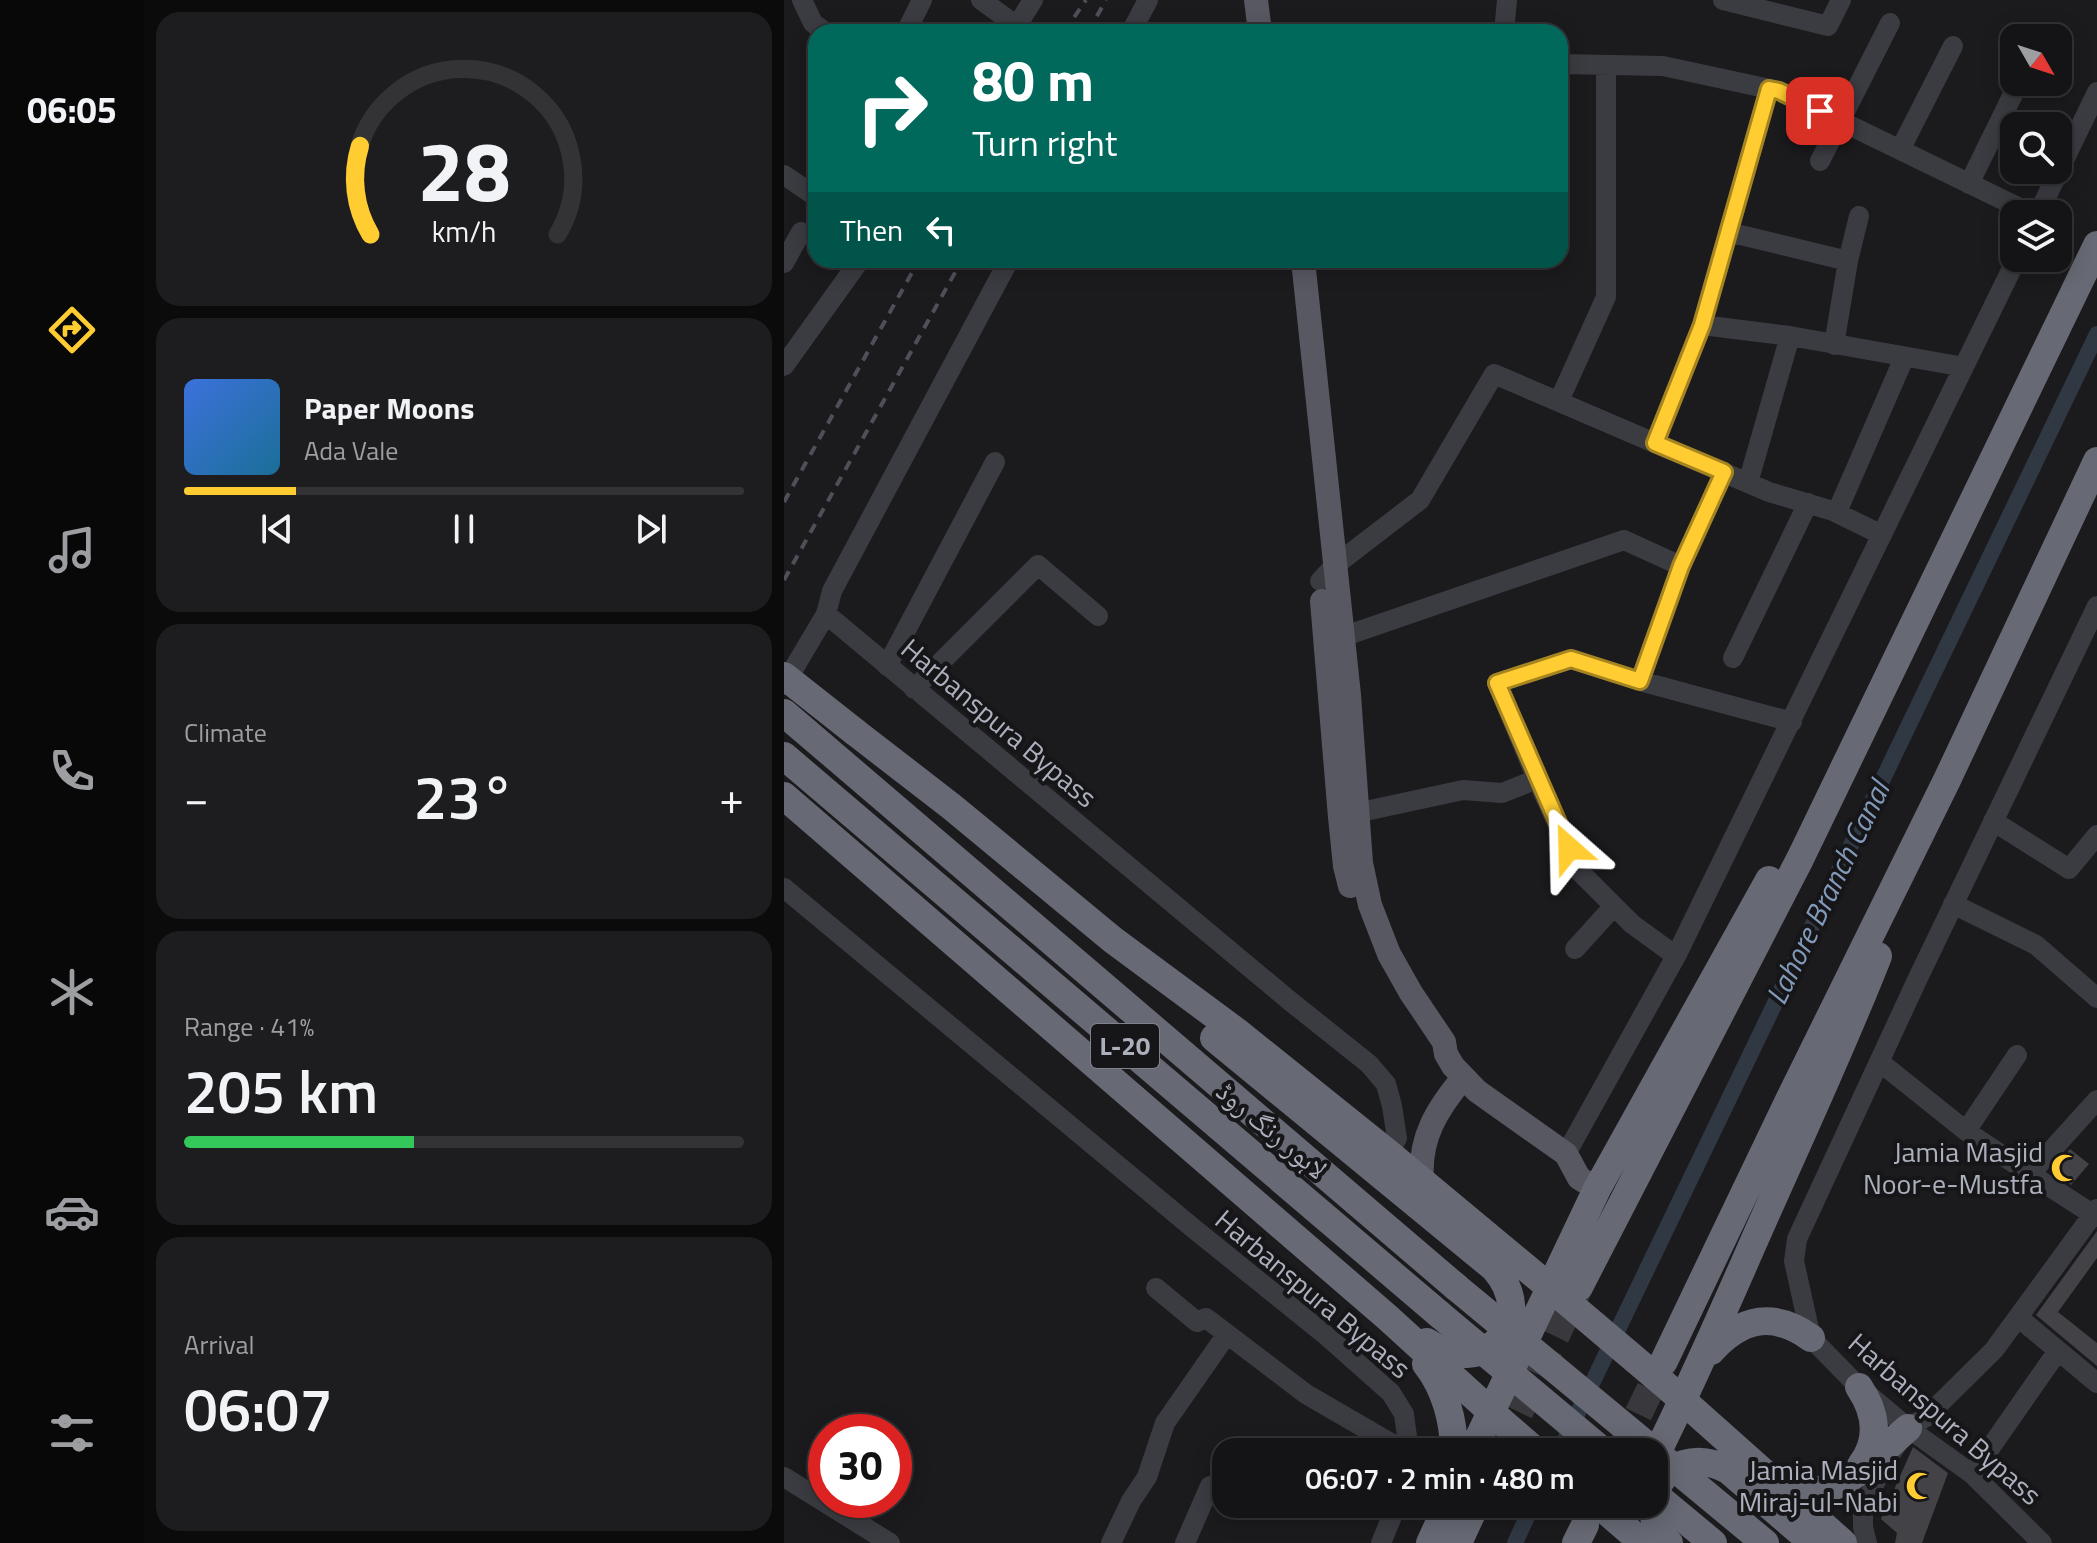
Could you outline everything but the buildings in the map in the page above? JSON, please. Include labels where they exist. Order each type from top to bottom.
[{"type":"highway","points":[[1493,1438],[1496,1416],[1562,1290],[1800,859],[2097,245]]},
{"type":"highway","points":[[1664,1361],[1947,780],[2097,461]]},
{"type":"highway","points":[[1562,1290],[1577,1234],[1597,1189],[1703,995],[1892,664]]},
{"type":"highway","points":[[784,676],[952,807],[1113,940],[1236,1031],[1480,1228],[1562,1290],[1843,1543]]},
{"type":"highway","name":"لاہور رنگ روڈ","points":[[784,713],[1456,1287],[1765,1543]]},
{"type":"highway","name":"لاہور رنگ روڈ","points":[[784,756],[1587,1438]]},
{"type":"highway","points":[[1728,1441],[1705,1401],[1704,1358],[1841,1051],[1947,780]]},
{"type":"highway","points":[[789,800],[1387,1317],[1521,1438]]},
{"type":"highway","points":[[1113,940],[1218,1041],[1494,1268],[1504,1279],[1512,1307],[1510,1322],[1492,1346],[1477,1354],[1461,1356],[1445,1353],[1387,1317]]},
{"type":"highway","points":[[1480,1228],[1518,1247],[1534,1250],[1550,1249],[1577,1234]]},
{"type":"highway","points":[[1387,1317],[1434,1374],[1451,1419],[1453,1438]]},
{"type":"highway","points":[[1662,1438],[1677,1395],[1704,1358],[1736,1328],[1755,1321],[1775,1321],[1795,1326],[1811,1338]]},
{"type":"highway","points":[[1853,1475],[1867,1458],[1874,1440],[1873,1412],[1859,1387]]},
{"type":"highway","points":[[1778,1485],[1797,1492],[1817,1493],[1837,1487],[1908,1428]]},
{"type":"highway","points":[[1668,1473],[1688,1462],[1702,1460],[1716,1463],[1813,1543]]},
{"type":"highway","points":[[1668,1506],[1713,1543]]},
{"type":"highway","points":[[1430,1543],[1441,1518]]},
{"type":"highway","points":[[1458,1543],[1470,1518]]},
{"type":"highway","points":[[1653,1518],[1669,1543]]},
{"type":"highway","points":[[1605,1523],[1643,1543]]},
{"type":"main road","points":[[1256,0],[1259,24]]},
{"type":"main road","points":[[1271,0],[1274,24]]},
{"type":"main road","points":[[1289,268],[1334,642],[1349,814],[1345,866],[1357,911],[1376,960],[1396,998],[1433,1050],[1446,1054],[1463,1078],[1566,1154],[1579,1178],[1597,1189]]},
{"type":"main road","points":[[1304,268],[1327,574]]},
{"type":"main road","points":[[1422,1179],[1421,1160],[1425,1140],[1449,1094],[1463,1078]]},
{"type":"street","points":[[802,0],[814,24]]},
{"type":"street","points":[[910,24],[922,0]]},
{"type":"street","points":[[981,0],[1009,24]]},
{"type":"street","points":[[1018,24],[1033,0]]},
{"type":"street","points":[[1135,24],[1148,0]]},
{"type":"street","points":[[1505,24],[1507,0]]},
{"type":"street","points":[[1734,1],[1828,26],[1841,0]]},
{"type":"street","points":[[1820,161],[1890,23]]},
{"type":"street","points":[[1900,150],[1953,46]]},
{"type":"street","points":[[1568,64],[1663,66],[1779,91],[2004,200]]},
{"type":"street","points":[[1559,401],[1606,297],[1606,65]]},
{"type":"street","points":[[1655,443],[1702,325],[1769,89]]},
{"type":"street","points":[[2042,200],[2097,92]]},
{"type":"street","points":[[1969,184],[2012,96]]},
{"type":"street","points":[[784,175],[808,191]]},
{"type":"street","points":[[1834,345],[1859,216]]},
{"type":"street","points":[[784,263],[801,232]]},
{"type":"street","points":[[1728,232],[1848,261]]},
{"type":"street","points":[[784,366],[854,268]]},
{"type":"street","points":[[784,685],[826,614],[832,591],[1005,268]]},
{"type":"street","points":[[1566,1154],[1676,956],[2010,272]]},
{"type":"street","points":[[1702,325],[1790,336],[1964,367]]},
{"type":"street","points":[[1748,483],[1790,336]]},
{"type":"street","points":[[1837,512],[1904,358]]},
{"type":"street","points":[[1327,574],[1420,500],[1494,374],[1748,483],[1837,512],[1882,535]]},
{"type":"street","points":[[887,666],[995,462]]},
{"type":"street","points":[[1640,681],[1681,566],[1724,472]]},
{"type":"street","points":[[1733,658],[1808,503]]},
{"type":"street","points":[[1334,642],[1624,540],[1681,566]]},
{"type":"street","points":[[914,689],[1038,565],[1098,616]]},
{"type":"street","points":[[1811,1338],[1794,1261],[1797,1239],[1953,904],[2097,606]]},
{"type":"street","name":"Harbanspura Bypass","points":[[826,614],[1277,991],[1369,1064],[1386,1084],[1394,1115],[1397,1138],[1388,1153]]},
{"type":"street","points":[[1676,956],[1632,924],[1579,871],[1497,683],[1571,659],[1792,722]]},
{"type":"street","points":[[1349,814],[1463,790],[1502,793],[1537,779]]},
{"type":"street","points":[[1993,821],[2069,869],[2097,835]]},
{"type":"street","name":"Harbanspura Bypass","points":[[784,888],[1328,1337],[1391,1393],[1404,1414],[1407,1438]]},
{"type":"street","points":[[1953,904],[2036,945],[2097,998]]},
{"type":"street","points":[[1575,949],[1614,906]]},
{"type":"street","points":[[1966,1131],[2017,1055]]},
{"type":"street","points":[[1867,1543],[1863,1510],[1883,1465],[1908,1428],[1926,1417],[1994,1350],[2096,1213],[1966,1131],[1881,1063]]},
{"type":"street","points":[[2030,1174],[2097,1100]]},
{"type":"street","points":[[1156,1288],[1197,1322],[1206,1318],[1306,1394],[1383,1438]]},
{"type":"street","points":[[2018,1317],[2097,1383]]},
{"type":"street","points":[[1111,1543],[1131,1501],[1147,1477],[1165,1423],[1227,1334]]},
{"type":"street","name":"Harbanspura Bypass","points":[[1811,1338],[1859,1387],[1908,1428],[1972,1474],[2042,1543]]},
{"type":"street","points":[[1972,1474],[2057,1352]]},
{"type":"street","points":[[787,1484],[882,1541]]},
{"type":"street","points":[[1185,1543],[1210,1486]]},
{"type":"street","points":[[1381,1543],[1391,1518]]},
{"type":"waterway","name":"Lahore Branch Canal","points":[[1566,1438],[2097,334]]},
{"type":"waterway","name":"Lahore Branch Canal","points":[[1515,1543],[1527,1518]]},
{"type":"tunnel","points":[[1507,1438],[1579,1287]]},
{"type":"tunnel","points":[[1627,1438],[1664,1361]]},
{"type":"railway","points":[[1070,24],[1086,0]]},
{"type":"railway","points":[[1092,24],[1106,0]]},
{"type":"railway","points":[[784,502],[915,268]]},
{"type":"railway","points":[[784,580],[958,268]]},
{"type":"place","name":"Jamia Masjid Noor-e-Mustfa","points":[[2065,1168]]},
{"type":"place","name":"Jamia Masjid Miraj-ul-Nabi","points":[[1920,1486]]},
{"type":"route","points":[[1569,848],[1497,683],[1571,659],[1640,681],[1681,566],[1724,472],[1655,443],[1702,325],[1769,89],[1820,111]]}]
